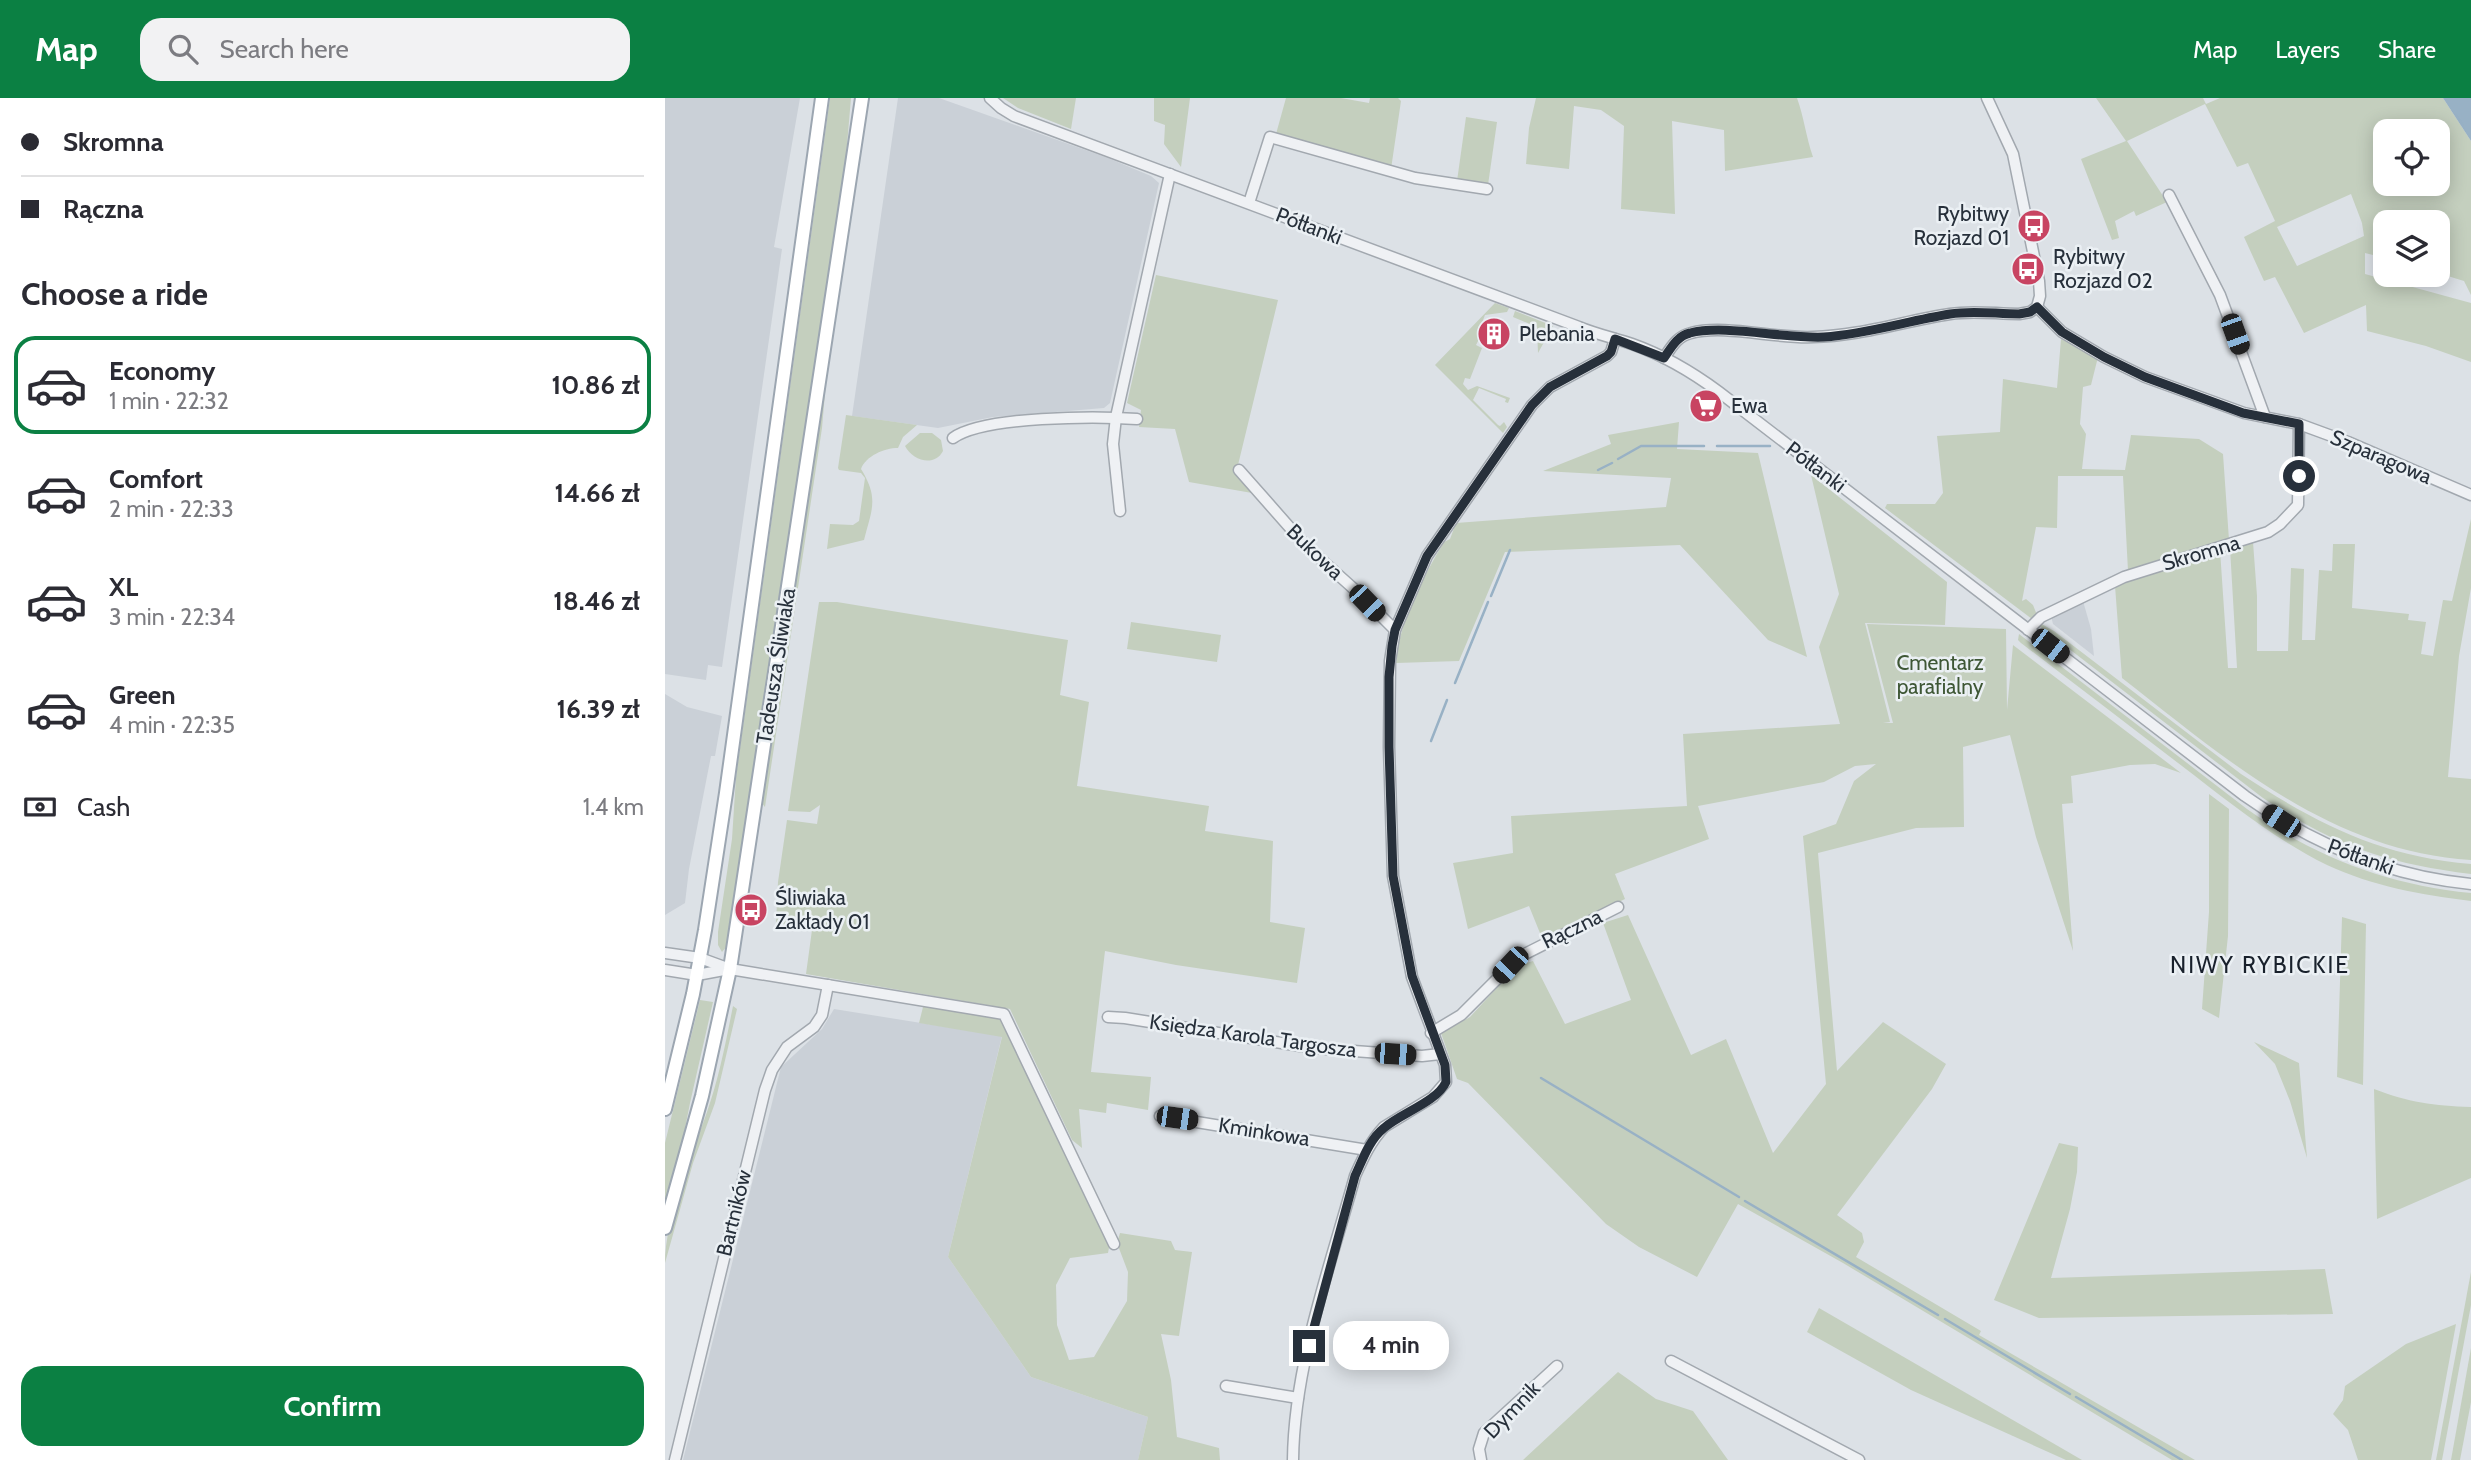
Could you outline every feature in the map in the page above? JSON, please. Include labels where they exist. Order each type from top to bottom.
[{"type":"main road","name":"Tadeusza Śliwiaka","points":[[665,1109],[697,975],[726,793],[823,98]]},
{"type":"main road","name":"Tadeusza Śliwiaka","points":[[665,1228],[702,1096],[730,969],[862,98]]},
{"type":"street","name":"Półłanki","points":[[990,98],[1014,116],[1664,358],[1719,392],[2245,796],[2299,832],[2330,848],[2380,867],[2471,884]]},
{"type":"street","points":[[1664,358],[1677,340],[1691,333],[1826,337],[1871,331],[1951,314],[2019,314],[2030,312],[2037,307],[2040,296],[2039,281],[2013,154],[1987,98]]},
{"type":"street","points":[[1249,204],[1270,137],[1415,177],[1487,189]]},
{"type":"street","points":[[1120,511],[1113,444],[1116,417],[1170,174]]},
{"type":"street","points":[[2169,195],[2220,295],[2265,418]]},
{"type":"street","name":"Szparagowa","points":[[2037,307],[2062,332],[2114,362],[2186,393],[2243,413],[2299,424],[2348,442],[2471,495]]},
{"type":"street","points":[[1293,1460],[1293,1431],[1309,1346],[1352,1189],[1367,1150],[1384,1127],[1433,1097],[1444,1087],[1447,1075],[1412,976],[1393,876],[1389,786],[1389,677],[1395,630],[1427,556],[1532,405],[1550,387],[1607,356],[1615,339]]},
{"type":"street","points":[[953,438],[963,431],[1023,422],[1066,418],[1137,419]]},
{"type":"street","name":"Skromna","points":[[2028,630],[2041,617],[2124,577],[2236,543],[2268,532],[2280,524],[2298,505],[2299,424]]},
{"type":"street","name":"Bukowa","points":[[1239,470],[1306,546],[1395,630]]},
{"type":"street","name":"Rączna","points":[[1431,1033],[1461,1016],[1519,957],[1618,907]]},
{"type":"street","points":[[665,953],[700,958],[730,969],[1004,1014],[1114,1244]]},
{"type":"street","points":[[665,970],[697,975],[730,969]]},
{"type":"street","name":"Bartników","points":[[675,1460],[765,1090],[772,1069],[787,1047],[814,1027],[822,1015],[828,985]]},
{"type":"street","name":"Księdza Karola Targosza","points":[[1108,1017],[1313,1048],[1422,1056],[1440,1054]]},
{"type":"street","name":"Kminkowa","points":[[1160,1116],[1367,1150]]},
{"type":"street","points":[[1671,1361],[1859,1460]]},
{"type":"street","name":"Dymnik","points":[[1481,1460],[1479,1449],[1484,1433],[1557,1366]]},
{"type":"street","points":[[1226,1386],[1298,1398]]},
{"type":"shaded area","points":[[665,98],[800,98],[774,247],[782,249],[722,667],[708,665],[706,680],[665,674]]},
{"type":"shaded area","points":[[898,98],[939,98],[1108,158],[1151,176],[1159,183],[1110,403],[1104,408],[993,417],[938,428],[852,416]]},
{"type":"shaded area","points":[[2083,601],[2091,629],[2094,656],[2053,624],[2051,616]]},
{"type":"shaded area","points":[[665,694],[687,707],[722,716],[715,756],[711,756],[685,903],[665,915]]},
{"type":"shaded area","points":[[834,1009],[1002,1036],[948,1257],[1031,1377],[1148,1417],[1138,1460],[683,1460],[781,1067],[822,1029]]},
{"type":"green space","points":[[830,98],[851,98],[844,180],[728,945],[722,952],[718,945],[718,932],[732,839],[736,777]]},
{"type":"green space","points":[[1003,98],[1076,98],[1071,129],[1018,108]]},
{"type":"green space","points":[[1154,98],[1190,98],[1181,167],[1164,144],[1165,125],[1154,121]]},
{"type":"green space","points":[[1286,98],[1341,98],[1369,103],[1370,98],[1398,98],[1401,101],[1391,169],[1276,134]]},
{"type":"green space","points":[[1536,98],[1797,98],[1813,157],[1725,171],[1724,130],[1672,121],[1675,214],[1621,209],[1624,126],[1601,110],[1574,106],[1569,169],[1526,164],[1529,128]]},
{"type":"green space","points":[[2096,98],[2203,98],[2206,104],[2220,98],[2443,98],[2471,141],[2471,295],[2464,281],[2450,277],[2450,210],[2373,210],[2373,255],[2365,253],[2365,274],[2373,276],[2373,287],[2413,287],[2471,303],[2471,362],[2426,346],[2367,331],[2366,305],[2304,333],[2275,277],[2264,281],[2244,237],[2275,221],[2248,163],[2237,167],[2205,104],[2127,141],[2167,202],[2136,216],[2134,211],[2115,221],[2119,238],[2112,240],[2081,159],[2126,141]],"holes":[[[2351,194],[2364,236],[2297,266],[2277,227]]]},
{"type":"green space","points":[[1466,117],[1497,122],[1488,185],[1457,181]]},
{"type":"green space","points":[[1156,275],[1278,300],[1238,465],[1234,470],[1252,493],[1189,482],[1175,429],[1139,427],[1141,410],[1127,403]]},
{"type":"green space","points":[[1495,303],[1509,308],[1507,312],[1485,315],[1476,345],[1482,348],[1470,379],[1465,378],[1463,384],[1468,390],[1477,386],[1510,398],[1508,403],[1505,402],[1506,399],[1479,388],[1473,400],[1498,425],[1504,422],[1507,427],[1503,433],[1435,365]]},
{"type":"green space","points":[[1515,311],[1553,326],[1538,353],[1537,327],[1513,317]]},
{"type":"green space","points":[[2061,339],[2098,357],[2091,385],[2083,387],[2080,424],[2086,434],[2082,469],[2125,470],[2131,435],[2199,439],[2223,454],[2229,540],[2128,571],[2123,476],[2058,476],[2057,528],[2036,527],[2022,601],[2026,599],[2033,605],[2037,615],[2032,619],[1885,508],[1887,504],[1935,504],[1943,493],[1937,436],[2000,432],[2003,379],[2057,388]]},
{"type":"green space","points":[[828,358],[822,428],[765,807],[761,802]]},
{"type":"green space","points":[[846,415],[917,425],[903,437],[898,448],[876,454],[863,464],[861,469],[867,479],[872,496],[864,540],[827,549],[830,524],[853,525],[859,521],[865,478],[861,473],[838,468]]},
{"type":"green space","points":[[1679,422],[1677,449],[1758,453],[1807,657],[1768,640],[1680,545],[1505,552],[1459,661],[1396,663],[1402,632],[1413,600],[1444,542],[1450,539],[1456,523],[1666,507],[1671,478],[1543,471],[1611,444],[1608,435]]},
{"type":"green space","points":[[920,433],[932,433],[941,440],[943,451],[939,456],[929,461],[908,451],[905,446]]},
{"type":"green space","name":"Cmentarz parafialny","points":[[1811,475],[1947,582],[1945,625],[1865,623],[1890,722],[1883,723],[1893,723],[1867,624],[2006,629],[2007,710],[2013,645],[2181,773],[2155,764],[2130,765],[2071,776],[2073,803],[2062,804],[2073,951],[2036,837],[2010,735],[1963,747],[1964,827],[1916,828],[1818,853],[1837,1071],[1883,1022],[1946,1064],[1932,1089],[1837,1215],[1862,1233],[1864,1242],[1856,1257],[1981,1331],[1979,1335],[2195,1460],[2172,1460],[1843,1263],[1738,1204],[1697,1277],[1639,1247],[1606,1224],[1468,1083],[1457,1079],[1441,1033],[1470,1017],[1517,966],[1533,961],[1565,1024],[1631,1000],[1603,923],[1628,915],[1691,1055],[1726,1039],[1773,1153],[1826,1084],[1803,836],[1836,824],[1854,781],[1876,764],[1855,766],[1824,782],[1698,806],[1709,839],[1615,874],[1625,899],[1542,938],[1529,906],[1468,929],[1453,863],[1513,853],[1511,816],[1687,806],[1683,734],[1840,724],[1819,647],[1839,594]]},
{"type":"green space","points":[[2471,519],[2471,588],[2459,656],[2448,777],[2471,779],[2471,860],[2420,853],[2373,840],[2327,821],[2242,770],[2122,678],[2115,586],[2170,564],[2220,550],[2228,668],[2237,668],[2230,548],[2253,542],[2257,651],[2288,651],[2291,568],[2304,569],[2302,640],[2315,640],[2319,570],[2332,571],[2333,544],[2355,544],[2352,608],[2409,614],[2408,620],[2426,622],[2421,654],[2433,656],[2443,600],[2452,601]]},
{"type":"green space","points":[[819,602],[837,602],[1068,640],[1060,695],[1089,702],[1077,786],[1209,806],[1205,831],[1273,841],[1270,922],[1305,928],[1297,983],[1176,965],[1105,951],[1091,1072],[1151,1077],[1148,1110],[1107,1103],[1106,1113],[1079,1109],[1082,1148],[1072,1140],[1010,1009],[806,974],[812,930],[776,923],[778,882],[787,820],[817,824],[820,805],[810,812],[788,811]]},
{"type":"green space","points":[[1131,622],[1221,635],[1217,662],[1127,649]]},
{"type":"green space","points":[[2040,623],[2241,774],[2296,808],[2350,835],[2378,845],[2407,854],[2471,864],[2471,874],[2386,858],[2338,840],[2289,815],[2263,798],[2038,625]]},
{"type":"green space","points":[[2019,634],[2247,809],[2273,826],[2326,855],[2353,866],[2411,883],[2471,893],[2471,901],[2416,893],[2379,884],[2307,855],[2270,832],[2021,643],[2018,640]]},
{"type":"green space","points":[[2209,794],[2229,809],[2228,936],[2219,1018],[2202,1009],[2209,912]]},
{"type":"green space","points":[[2342,917],[2366,924],[2363,1085],[2337,1077]]},
{"type":"green space","points":[[700,1000],[713,1002],[680,1154],[665,1209],[665,1143]]},
{"type":"green space","points":[[733,1006],[737,1009],[715,1103],[693,1163],[665,1263],[674,1207],[715,1086]]},
{"type":"green space","points":[[931,1006],[1004,1020],[1004,1027],[1008,1027],[1110,1242],[1108,1253],[1070,1258],[1056,1285],[1057,1325],[1069,1360],[1094,1357],[1127,1301],[1128,1272],[1117,1243],[1120,1233],[1171,1241],[1175,1250],[1192,1252],[1179,1336],[1161,1334],[1171,1380],[1177,1437],[1219,1448],[1220,1460],[1138,1460],[1148,1417],[1031,1377],[948,1257],[1002,1037],[919,1023],[923,1007]]},
{"type":"green space","points":[[2254,1042],[2299,1063],[2307,1158],[2290,1101],[2275,1064]]},
{"type":"green space","points":[[2374,1089],[2421,1102],[2471,1107],[2471,1178],[2377,1219]]},
{"type":"green space","points":[[2059,1143],[2078,1147],[2077,1172],[2051,1278],[2325,1269],[2333,1314],[2039,1318],[1994,1300]]},
{"type":"green space","points":[[2471,1272],[2471,1305],[2442,1460],[2436,1460]]},
{"type":"green space","points":[[1819,1308],[2082,1460],[2066,1460],[1911,1390],[1807,1332]]},
{"type":"green space","points":[[2456,1324],[2431,1460],[2358,1460],[2348,1430],[2333,1414],[2343,1400],[2345,1386],[2406,1344]]},
{"type":"green space","points":[[2471,1348],[2471,1402],[2460,1460],[2451,1460]]},
{"type":"green space","points":[[1618,1372],[1656,1399],[1693,1411],[1728,1460],[1523,1460]]},
{"type":"water","points":[[2443,98],[2471,98],[2471,141]]},
{"type":"waterway","points":[[1618,459],[1641,446],[1704,446]]},
{"type":"waterway","points":[[1717,446],[1770,446]]},
{"type":"waterway","points":[[1598,470],[1612,463]]},
{"type":"waterway","points":[[1491,596],[1510,550]]},
{"type":"waterway","points":[[1455,683],[1488,602]]},
{"type":"waterway","points":[[1431,741],[1447,700]]},
{"type":"waterway","points":[[1541,1078],[1739,1197]]},
{"type":"waterway","points":[[1745,1201],[1938,1315]]},
{"type":"waterway","points":[[1945,1319],[2070,1394]]},
{"type":"waterway","points":[[2076,1397],[2182,1460]]},
{"type":"place","name":"Rybitwy Rozjazd 01","points":[[2034,226]]},
{"type":"place","name":"Rybitwy Rozjazd 02","points":[[2028,269]]},
{"type":"place","name":"Plebania","points":[[1494,334]]},
{"type":"place","name":"Ewa","points":[[1706,406]]},
{"type":"place","name":"Śliwiaka Zakłady 01","points":[[751,910]]},
{"type":"district","name":"NIWY RYBICKIE","points":[[2260,965]]},
{"type":"route","points":[[1309,1346],[1355,1176],[1367,1150],[1384,1127],[1441,1090],[1447,1075],[1412,976],[1393,876],[1390,836],[1389,677],[1395,630],[1427,556],[1543,392],[1607,356],[1615,339],[1664,358],[1677,340],[1691,333],[1826,337],[1871,331],[1963,312],[2019,314],[2030,312],[2037,307],[2062,332],[2145,377],[2243,413],[2299,424],[2299,476]]}]
